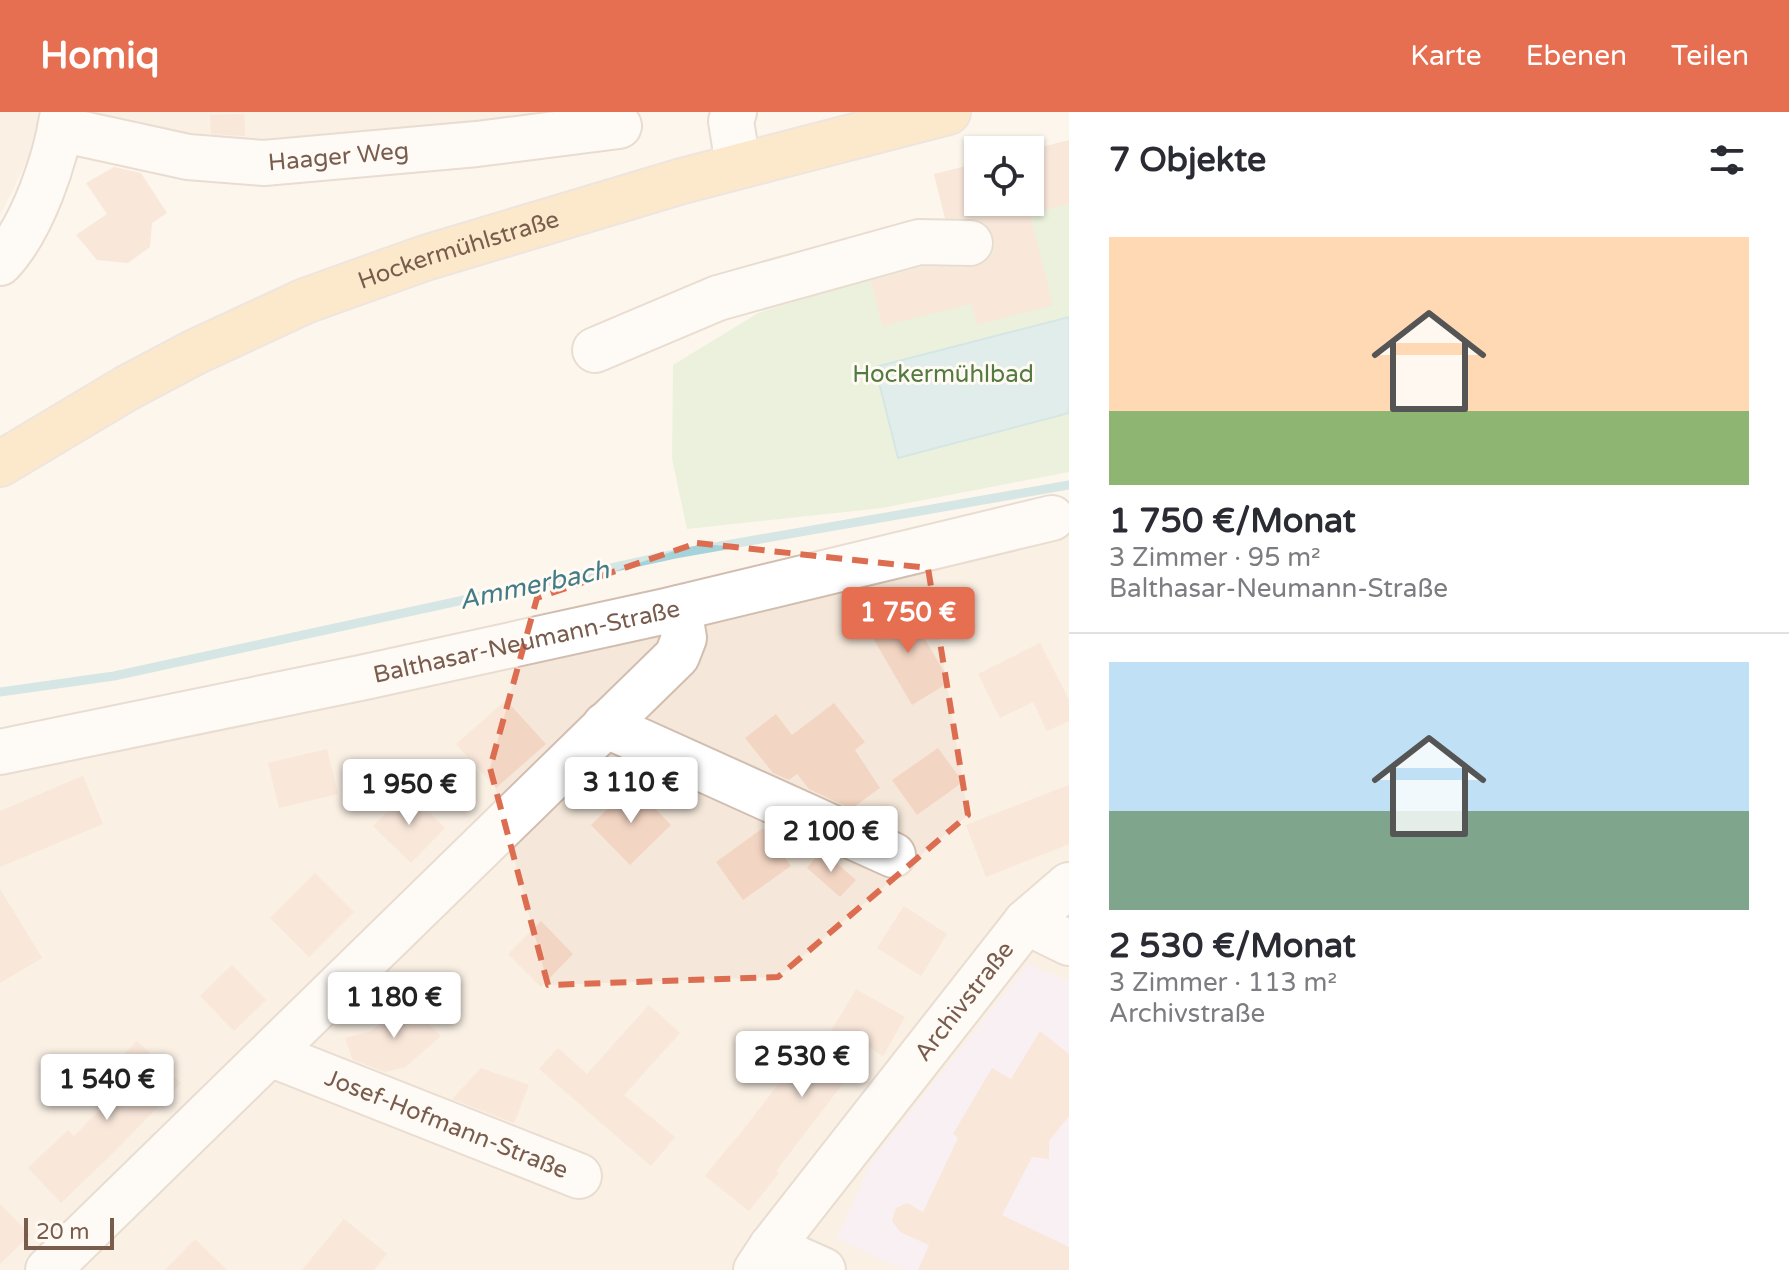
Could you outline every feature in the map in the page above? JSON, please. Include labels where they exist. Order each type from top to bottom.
[{"type":"main road","name":"Hockermühlstraße","points":[[0,464],[127,388],[195,352],[305,301],[425,258],[738,165],[948,112]]},
{"type":"street","points":[[734,112],[731,121],[738,165]]},
{"type":"street","name":"Haager Weg","points":[[0,263],[35,209],[62,121],[188,157],[264,163],[477,144],[619,126]]},
{"type":"street","points":[[595,350],[718,298],[919,242],[970,243]]},
{"type":"street","name":"Balthasar-Neumann-Straße","points":[[0,752],[679,608],[1052,518]]},
{"type":"street","points":[[48,1270],[677,656],[684,638],[679,608]]},
{"type":"street","points":[[605,725],[893,855]]},
{"type":"street","name":"Archivstraße","points":[[764,1259],[1026,922],[1069,885]]},
{"type":"street","points":[[1026,922],[1069,943]]},
{"type":"street","name":"Josef-Hofmann-Straße","points":[[270,1054],[579,1176]]},
{"type":"street","points":[[764,1259],[823,1270]]},
{"type":"highlighted area","points":[[697,543],[928,568],[968,815],[778,977],[548,985],[490,768],[537,598]]},
{"type":"shaded area","points":[[0,112],[40,112],[27,161],[0,215]]},
{"type":"shaded area","points":[[46,112],[564,112],[267,149]]},
{"type":"shaded area","points":[[1069,523],[1069,1270],[0,1270],[0,771]]},
{"type":"shaded area","points":[[1028,964],[1069,981],[1069,1270],[903,1270],[837,1238],[872,1160]]},
{"type":"green space","name":"Hockermühlbad","points":[[1069,140],[1069,472],[882,508],[687,529],[672,459],[673,365],[758,313],[828,291],[948,230],[934,174],[964,193],[964,216],[1044,216],[1044,180]]},
{"type":"water","points":[[1069,317],[1069,413],[898,458],[875,367]]},
{"type":"building","points":[[244,114],[245,136],[211,134],[210,115]]},
{"type":"building","points":[[1069,140],[1069,204],[1044,210],[1044,146]]},
{"type":"building","points":[[964,166],[964,216],[1031,216],[1053,305],[977,325],[971,304],[882,326],[871,281],[922,267],[970,268],[983,264],[992,255],[995,244],[992,232],[984,222],[970,218],[945,218],[934,174]]},
{"type":"building","points":[[114,167],[141,173],[167,213],[152,223],[150,247],[128,263],[97,260],[76,235],[107,214],[86,183]]},
{"type":"building","points":[[905,605],[950,682],[912,705],[867,628]]},
{"type":"building","points":[[1040,643],[1069,700],[1069,721],[1047,731],[1033,702],[1000,718],[978,674]]},
{"type":"building","points":[[506,700],[546,744],[496,788],[456,744]]},
{"type":"building","points":[[834,703],[865,742],[855,750],[880,788],[851,809],[809,789],[797,774],[789,780],[773,773],[745,738],[776,714],[792,735]]},
{"type":"building","points":[[938,748],[963,782],[917,815],[892,780]]},
{"type":"building","points":[[327,749],[338,794],[279,808],[268,763]]},
{"type":"building","points":[[83,776],[103,824],[0,867],[0,811]]},
{"type":"building","points":[[632,785],[671,825],[630,865],[591,825]]},
{"type":"building","points":[[1069,785],[1069,844],[986,877],[966,825]]},
{"type":"building","points":[[408,791],[445,828],[411,863],[373,826]]},
{"type":"building","points":[[763,828],[791,866],[743,900],[716,862]]},
{"type":"building","points":[[822,850],[856,880],[840,897],[807,868]]},
{"type":"building","points":[[315,873],[354,912],[309,957],[270,918]]},
{"type":"building","points":[[0,889],[42,958],[0,983]]},
{"type":"building","points":[[904,906],[947,934],[921,976],[877,948]]},
{"type":"building","points":[[541,921],[573,954],[541,987],[508,954]]},
{"type":"building","points":[[232,965],[266,1000],[234,1031],[200,996]]},
{"type":"building","points":[[856,989],[905,1017],[883,1056],[870,1048],[749,1211],[705,1176],[806,1049],[816,1057]]},
{"type":"building","points":[[404,1000],[441,1036],[405,1067],[385,1072],[353,1060],[345,1038],[372,1031]]},
{"type":"building","points":[[649,1005],[680,1033],[624,1095],[675,1137],[651,1166],[539,1069],[558,1048],[587,1074]]},
{"type":"building","points":[[1040,1031],[1069,1054],[1069,1116],[1049,1141],[1049,1159],[1032,1157],[1002,1215],[1069,1247],[1069,1270],[918,1270],[929,1245],[900,1232],[892,1221],[896,1208],[907,1203],[923,1212],[958,1138],[953,1134],[992,1068],[1011,1079]]},
{"type":"building","points":[[137,1041],[181,1083],[61,1203],[28,1168],[68,1130],[74,1136],[116,1094],[101,1078]]},
{"type":"building","points":[[481,1068],[529,1085],[514,1123],[452,1099]]},
{"type":"building","points":[[0,1204],[30,1235],[0,1264]]},
{"type":"building","points":[[344,1219],[387,1254],[374,1270],[302,1270]]},
{"type":"building","points":[[195,1239],[227,1270],[165,1270]]},
{"type":"waterway","name":"Ammerbach","points":[[0,692],[114,676],[675,554],[1069,485]]}]
